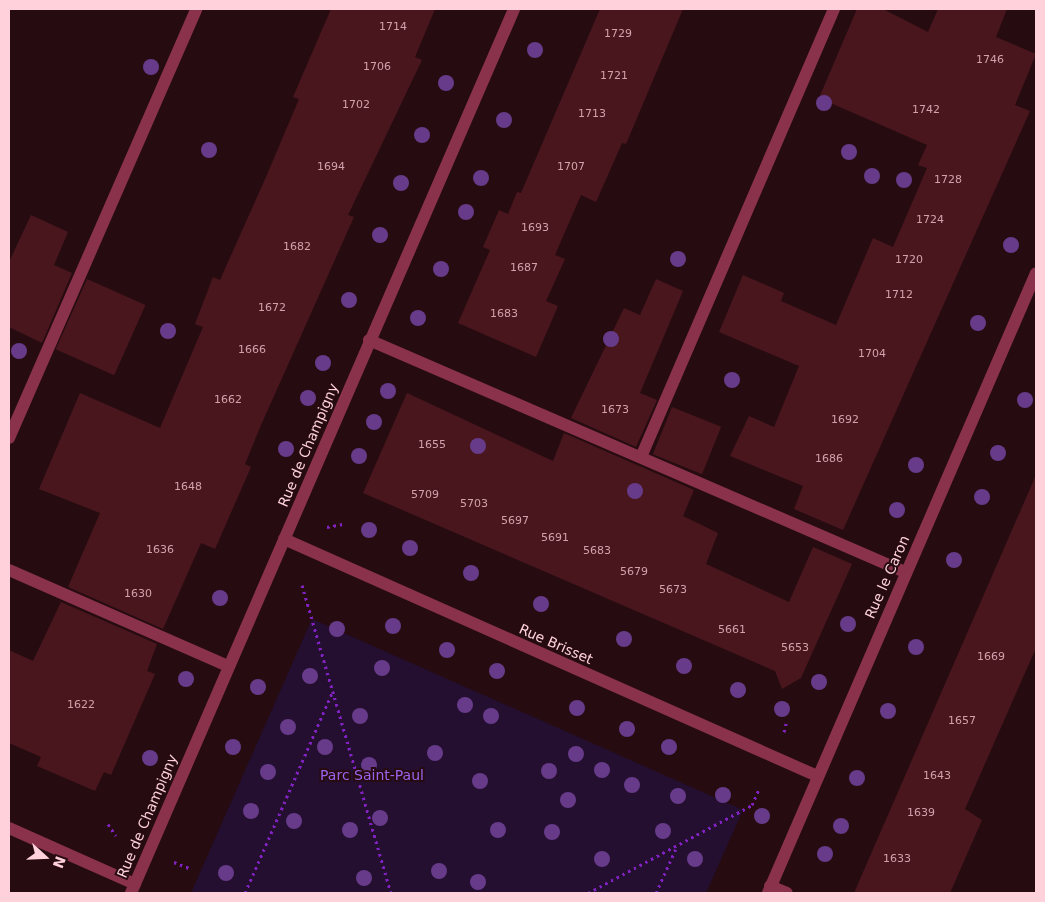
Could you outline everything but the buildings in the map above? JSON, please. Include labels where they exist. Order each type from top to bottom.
[{"type":"street","points":[[9,438],[196,9]]},
{"type":"street","name":"Rue de Champigny","points":[[133,888],[514,9]]},
{"type":"street","points":[[640,457],[834,9]]},
{"type":"street","name":"Rue le Caron","points":[[769,890],[905,572],[1036,274]]},
{"type":"street","points":[[369,340],[905,572]]},
{"type":"street","name":"Rue Brisset","points":[[284,539],[817,776]]},
{"type":"street","points":[[9,570],[228,666]]},
{"type":"street","points":[[9,828],[133,888]]},
{"type":"street","points":[[769,890],[787,893]]},
{"type":"path","points":[[327,527],[343,524]]},
{"type":"path","points":[[302,585],[391,893]]},
{"type":"path","points":[[245,893],[333,691]]},
{"type":"path","points":[[783,732],[787,720]]},
{"type":"path","points":[[588,893],[752,805],[759,789]]},
{"type":"path","points":[[108,824],[116,836]]},
{"type":"path","points":[[656,893],[677,844]]},
{"type":"path","points":[[173,861],[191,869]]},
{"type":"green space","name":"Parc Saint-Paul","points":[[312,619],[743,810],[706,893],[191,893]]}]
